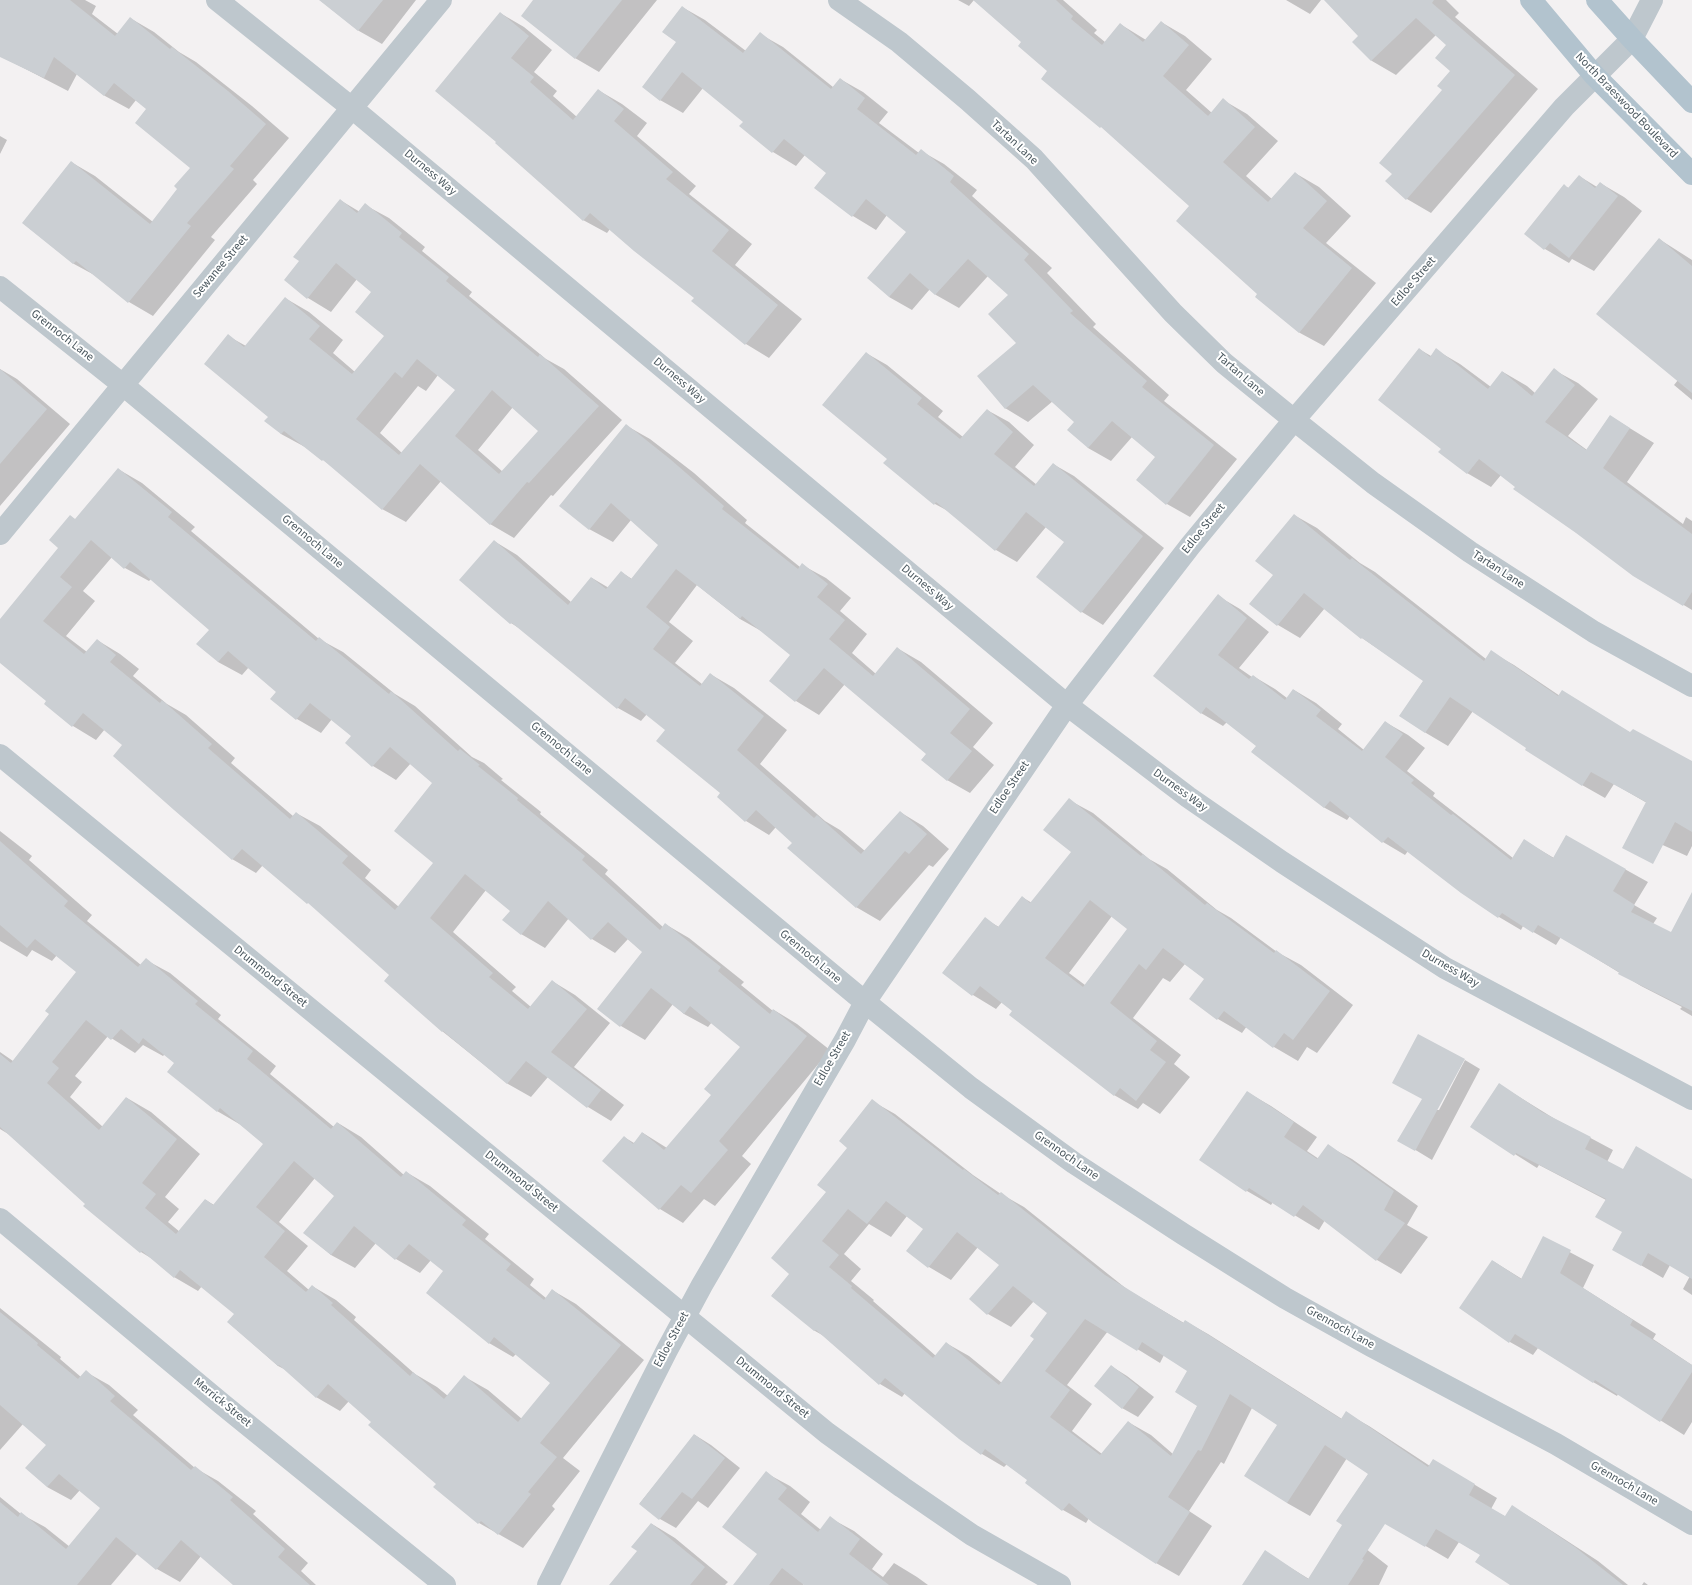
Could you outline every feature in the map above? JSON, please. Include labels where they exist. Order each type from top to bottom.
[{"type":"main road","name":"North Braeswood Boulevard","points":[[1531,0],[1594,75],[1692,174]]},
{"type":"main road","points":[[1597,0],[1692,102]]},
{"type":"street","name":"Durness Way","points":[[217,0],[352,108],[1067,705],[1188,798],[1294,870],[1445,968],[1692,1099]]},
{"type":"street","name":"Sewanee Street","points":[[0,534],[441,0]]},
{"type":"street","name":"Tartan Lane","points":[[839,0],[899,42],[968,100],[1034,159],[1173,313],[1224,363],[1294,420],[1373,483],[1470,552],[1594,632],[1692,686]]},
{"type":"street","name":"Edloe Street","points":[[548,1585],[684,1316],[845,1040],[865,1002],[1067,705],[1190,546],[1294,420],[1564,107],[1594,75],[1632,39],[1652,0]]},
{"type":"street","name":"Grennoch Lane","points":[[0,287],[123,385],[865,1002],[971,1088],[1074,1163],[1285,1298],[1371,1346],[1556,1444],[1692,1524]]},
{"type":"street","name":"Drummond Street","points":[[0,755],[827,1433],[972,1535],[1060,1585]]},
{"type":"street","name":"Merrick Street","points":[[0,1219],[216,1399],[445,1585]]},
{"type":"building","points":[[0,0],[70,0],[115,36],[130,17],[170,49],[172,47],[228,91],[266,124],[230,166],[234,169],[187,223],[191,226],[128,303],[76,261],[73,264],[22,223],[71,161],[150,224],[177,189],[174,186],[190,168],[135,123],[146,109],[114,83],[104,96],[54,57],[44,78],[0,57]]},
{"type":"building","points":[[319,0],[383,0],[358,31]]},
{"type":"building","points":[[533,0],[622,0],[575,59],[521,16]]},
{"type":"building","points":[[973,0],[1056,0],[1073,16],[1071,19],[1102,45],[1120,23],[1143,42],[1161,21],[1189,45],[1163,76],[1208,116],[1223,98],[1255,127],[1223,162],[1268,202],[1295,172],[1327,201],[1303,228],[1352,268],[1299,333],[1255,297],[1257,294],[1176,221],[1189,206],[1101,127],[1100,128],[1041,79],[1047,71],[1018,46],[1021,42]]},
{"type":"building","points":[[1324,0],[1434,0],[1432,3],[1515,75],[1406,200],[1385,181],[1392,174],[1379,163],[1442,90],[1437,86],[1450,71],[1435,58],[1446,45],[1416,18],[1371,61],[1352,42],[1358,36]]},
{"type":"building","points":[[682,6],[743,53],[760,32],[831,89],[840,78],[865,98],[857,109],[916,155],[921,149],[954,176],[950,182],[1029,254],[1024,260],[1073,311],[1070,313],[1147,381],[1142,387],[1214,445],[1166,505],[1136,480],[1155,457],[1112,421],[1088,448],[1067,430],[1074,422],[1033,385],[1005,409],[977,376],[1016,343],[988,314],[1008,295],[968,259],[935,295],[910,273],[889,297],[867,278],[906,232],[866,199],[852,217],[814,188],[826,173],[784,139],[772,153],[739,126],[743,122],[682,72],[660,101],[642,87],[676,42],[662,32]]},
{"type":"building","points":[[500,12],[529,36],[511,58],[534,77],[530,82],[573,120],[598,89],[624,109],[614,121],[673,172],[666,179],[729,230],[712,251],[778,305],[745,345],[691,301],[694,298],[634,251],[590,213],[583,221],[495,143],[496,142],[435,91]]},
{"type":"building","points":[[1579,175],[1595,188],[1600,182],[1618,196],[1569,258],[1550,243],[1544,250],[1524,234],[1564,184],[1568,188]]},
{"type":"building","points":[[340,199],[357,213],[365,203],[402,233],[399,237],[449,277],[446,281],[538,357],[540,354],[599,406],[529,483],[527,482],[490,525],[420,464],[382,510],[323,460],[322,461],[284,431],[281,434],[264,421],[268,417],[204,364],[228,334],[244,347],[285,297],[320,326],[309,339],[352,374],[384,336],[355,312],[371,292],[336,263],[307,299],[284,280],[299,261],[293,257]],"holes":[[[417,359],[455,390],[399,455],[356,419],[395,372],[402,378]],[[492,390],[538,431],[499,474],[455,436]]]},
{"type":"building","points":[[1659,238],[1692,266],[1692,393],[1596,314]]},
{"type":"building","points":[[1419,348],[1430,357],[1436,348],[1488,389],[1502,371],[1532,396],[1554,368],[1575,385],[1545,422],[1586,450],[1610,415],[1630,428],[1603,468],[1692,534],[1692,592],[1683,606],[1633,576],[1576,533],[1513,489],[1515,487],[1479,459],[1467,474],[1438,452],[1441,449],[1378,400]]},
{"type":"building","points":[[866,352],[922,398],[917,404],[960,439],[987,409],[1013,432],[994,454],[1034,486],[1053,463],[1143,536],[1081,613],[1036,577],[1064,542],[1026,512],[995,551],[936,502],[934,505],[883,463],[887,459],[822,405]]},
{"type":"building","points":[[0,369],[47,409],[0,464]]},
{"type":"building","points":[[626,424],[670,459],[724,506],[722,509],[798,569],[802,563],[828,584],[817,597],[845,620],[829,639],[873,676],[897,647],[970,709],[950,733],[972,751],[947,781],[921,760],[926,754],[824,668],[795,702],[769,681],[790,655],[742,616],[740,619],[676,569],[646,607],[670,627],[653,649],[700,686],[710,673],[764,716],[737,750],[814,818],[817,815],[861,854],[900,811],[927,834],[909,854],[905,851],[856,908],[787,848],[792,843],[756,810],[745,822],[717,797],[720,793],[656,741],[665,730],[625,698],[617,709],[512,623],[510,624],[459,580],[494,540],[568,605],[591,577],[606,589],[621,571],[631,579],[658,545],[611,503],[589,530],[559,506]]},
{"type":"building","points":[[118,468],[172,512],[168,517],[316,641],[319,637],[389,694],[391,691],[458,751],[460,749],[480,765],[478,766],[518,798],[517,800],[585,856],[582,860],[660,930],[665,923],[721,967],[718,971],[770,1014],[773,1009],[807,1036],[719,1141],[728,1150],[691,1193],[681,1185],[659,1210],[602,1161],[624,1136],[633,1144],[642,1132],[664,1150],[711,1095],[704,1089],[740,1047],[690,1006],[684,1014],[651,988],[620,1027],[597,1009],[642,952],[608,922],[591,940],[548,901],[521,935],[502,920],[510,911],[465,874],[430,918],[493,973],[489,977],[528,1009],[552,980],[587,1009],[551,1052],[601,1090],[587,1108],[526,1061],[507,1084],[443,1031],[442,1032],[384,981],[389,975],[308,903],[307,904],[242,849],[232,860],[174,810],[113,756],[122,745],[83,713],[72,727],[44,704],[46,701],[0,663],[0,619],[58,548],[49,540],[70,515],[75,519]],"holes":[[[91,540],[124,569],[130,562],[209,630],[196,644],[218,662],[228,651],[276,692],[270,699],[296,720],[310,703],[351,736],[345,743],[372,767],[390,747],[432,783],[394,831],[433,863],[395,910],[342,863],[348,856],[296,812],[290,819],[208,748],[212,744],[162,700],[160,703],[110,662],[116,655],[97,639],[84,654],[43,621],[72,587],[60,577]]]},
{"type":"building","points":[[1294,514],[1350,560],[1352,558],[1484,661],[1491,650],[1558,696],[1562,690],[1630,732],[1633,729],[1692,761],[1692,832],[1675,822],[1653,864],[1622,848],[1646,802],[1591,772],[1582,786],[1525,750],[1526,748],[1450,697],[1425,733],[1399,716],[1423,681],[1362,638],[1361,639],[1304,593],[1277,626],[1249,604],[1273,575],[1255,561]]},
{"type":"building","points":[[1218,594],[1247,618],[1218,655],[1249,679],[1253,675],[1285,700],[1293,689],[1321,710],[1316,716],[1362,751],[1385,721],[1403,734],[1385,757],[1414,780],[1411,783],[1511,860],[1524,839],[1553,858],[1566,835],[1626,869],[1613,891],[1635,905],[1631,912],[1671,932],[1692,892],[1692,1011],[1618,974],[1619,972],[1538,925],[1533,933],[1502,913],[1498,918],[1461,893],[1388,837],[1382,843],[1330,801],[1324,808],[1251,752],[1256,746],[1206,707],[1201,714],[1153,676]]},
{"type":"building","points":[[1069,798],[1141,856],[1143,854],[1205,905],[1207,903],[1274,953],[1276,950],[1330,991],[1293,1040],[1284,1033],[1273,1048],[1224,1011],[1217,1020],[1189,999],[1204,979],[1163,948],[1146,970],[1139,964],[1110,1003],[1157,1041],[1150,1050],[1166,1062],[1136,1101],[1120,1088],[1114,1096],[1009,1015],[1012,1011],[980,986],[972,996],[942,973],[985,917],[998,927],[1022,896],[1030,903],[1071,852],[1043,830]],"holes":[[[1090,900],[1127,929],[1083,987],[1045,958]]]},
{"type":"building","points":[[0,841],[68,901],[64,906],[138,967],[146,958],[198,1001],[195,1004],[253,1051],[247,1059],[331,1129],[337,1122],[401,1177],[406,1171],[466,1220],[462,1225],[511,1264],[506,1270],[544,1300],[552,1289],[621,1345],[540,1443],[557,1457],[528,1492],[531,1494],[498,1535],[481,1521],[478,1524],[433,1487],[436,1484],[368,1425],[371,1422],[328,1384],[316,1398],[227,1322],[234,1314],[180,1270],[174,1278],[142,1251],[140,1253],[83,1206],[85,1204],[0,1127],[0,1054],[11,1063],[49,1014],[45,1011],[76,972],[35,939],[27,948],[0,925]],"holes":[[[86,1020],[111,1040],[121,1029],[139,1044],[143,1038],[174,1063],[167,1072],[217,1112],[220,1108],[263,1144],[213,1205],[205,1199],[176,1234],[145,1208],[156,1194],[142,1183],[177,1139],[126,1097],[99,1130],[47,1083],[59,1068],[52,1062]],[[294,1161],[334,1196],[303,1233],[331,1255],[354,1226],[395,1260],[409,1244],[443,1271],[426,1293],[489,1344],[494,1337],[550,1383],[518,1422],[464,1375],[444,1399],[413,1372],[410,1376],[331,1305],[333,1303],[312,1285],[306,1292],[264,1257],[285,1231],[256,1207]]]},
{"type":"building","points":[[1418,1034],[1465,1059],[1415,1151],[1397,1141],[1422,1099],[1392,1083]]},
{"type":"building","points":[[1499,1083],[1542,1112],[1591,1137],[1585,1149],[1623,1169],[1636,1146],[1692,1179],[1692,1279],[1648,1253],[1641,1266],[1612,1250],[1622,1232],[1595,1217],[1606,1199],[1516,1153],[1514,1156],[1470,1127]]},
{"type":"building","points":[[1247,1091],[1294,1122],[1284,1137],[1317,1159],[1328,1144],[1394,1191],[1384,1210],[1405,1223],[1376,1261],[1303,1205],[1294,1217],[1249,1188],[1246,1192],[1199,1160]]},
{"type":"building","points":[[872,1099],[963,1170],[964,1169],[998,1195],[1001,1192],[1105,1275],[1183,1323],[1185,1320],[1341,1419],[1346,1411],[1428,1467],[1433,1459],[1475,1484],[1469,1495],[1505,1516],[1512,1505],[1575,1547],[1623,1585],[1510,1585],[1475,1562],[1480,1555],[1436,1529],[1425,1547],[1385,1524],[1362,1559],[1364,1560],[1348,1585],[1242,1585],[1265,1550],[1308,1579],[1342,1525],[1336,1521],[1368,1474],[1325,1445],[1287,1503],[1244,1476],[1277,1425],[1230,1394],[1201,1451],[1198,1450],[1168,1497],[1190,1512],[1156,1564],[1093,1523],[1069,1503],[1062,1511],[1025,1483],[1027,1480],[985,1449],[981,1455],[959,1439],[885,1378],[879,1385],[816,1330],[814,1331],[771,1296],[789,1274],[771,1258],[826,1192],[817,1185],[847,1148],[839,1141]],"holes":[[[886,1201],[923,1229],[906,1251],[928,1268],[957,1232],[999,1265],[969,1299],[987,1315],[1013,1286],[1047,1313],[1030,1336],[1034,1339],[999,1385],[946,1342],[933,1358],[851,1288],[852,1286],[829,1267],[839,1255],[822,1241],[848,1209],[867,1224]],[[1085,1319],[1137,1351],[1142,1342],[1187,1371],[1175,1392],[1197,1406],[1171,1456],[1128,1421],[1100,1455],[1050,1417],[1070,1390],[1045,1371]]]},
{"type":"building","points":[[1543,1236],[1571,1250],[1560,1273],[1633,1320],[1630,1325],[1692,1365],[1692,1372],[1660,1422],[1595,1380],[1593,1383],[1515,1334],[1509,1343],[1459,1308],[1492,1260],[1521,1279]]},
{"type":"building","points":[[0,1312],[38,1343],[37,1345],[78,1379],[86,1370],[115,1396],[110,1401],[191,1470],[195,1466],[233,1497],[230,1500],[285,1549],[278,1557],[310,1585],[233,1585],[181,1540],[156,1570],[116,1537],[77,1585],[0,1585],[0,1502],[18,1517],[21,1512],[66,1549],[100,1508],[59,1474],[47,1487],[25,1468],[46,1445],[0,1405]]},
{"type":"building","points":[[1111,1365],[1139,1387],[1122,1409],[1094,1386]]},
{"type":"building","points":[[694,1434],[725,1458],[692,1499],[682,1492],[659,1520],[639,1504]]},
{"type":"building","points":[[766,1471],[787,1488],[778,1499],[818,1532],[830,1516],[860,1539],[849,1554],[889,1585],[804,1585],[782,1568],[769,1585],[733,1585],[757,1554],[722,1527]]},
{"type":"building","points":[[651,1523],[705,1567],[690,1585],[609,1585],[637,1551],[631,1547]]}]
